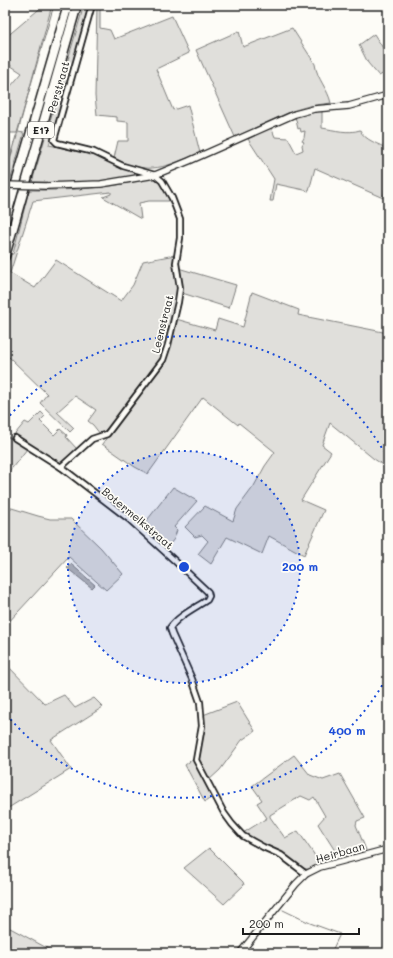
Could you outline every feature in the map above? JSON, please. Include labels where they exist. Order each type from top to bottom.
[{"type":"highway","name":"E17","points":[[5,221],[68,5]]},
{"type":"highway","name":"E17","points":[[5,256],[77,5]]},
{"type":"street","name":"Perstraat","points":[[92,5],[54,140],[57,143],[94,152],[123,166],[155,174]]},
{"type":"street","points":[[5,185],[46,186],[101,184],[155,174],[189,161],[295,114],[314,109],[349,106],[388,95]]},
{"type":"street","name":"Leenstraat","points":[[61,467],[92,439],[107,434],[163,360],[168,345],[180,288],[176,263],[180,238],[180,219],[172,198],[162,181],[155,174]]},
{"type":"street","name":"Botermelkstraat","points":[[15,438],[61,467],[130,520],[208,592],[207,600],[179,618],[170,628],[192,679],[200,702],[202,726],[196,760],[224,813],[238,831],[252,841],[289,860],[306,874]]},
{"type":"street","name":"Heirbaan","points":[[240,953],[296,884],[306,874],[320,867],[388,849]]},
{"type":"shaded area","points":[[44,5],[52,5],[18,132],[24,133],[10,182],[5,182],[5,172],[18,133],[5,134],[5,93],[22,73],[5,62],[5,38]]},
{"type":"shaded area","points":[[84,5],[90,5],[49,145],[92,154],[125,169],[145,174],[94,182],[48,184],[47,182],[32,182]]},
{"type":"shaded area","points":[[97,5],[106,5],[100,7],[100,28],[110,30],[114,39],[172,16],[189,53],[156,69],[173,110],[188,105],[200,153],[157,168],[137,167],[126,164],[114,158],[118,141],[128,141],[128,122],[117,121],[117,117],[97,115],[95,96]]},
{"type":"shaded area","points":[[292,28],[315,64],[331,103],[309,106],[292,111],[235,137],[196,50],[239,31],[243,47]]},
{"type":"shaded area","points":[[374,34],[388,56],[388,71],[379,76],[368,63],[359,45]]},
{"type":"shaded area","points":[[322,111],[322,128],[346,132],[360,130],[368,139],[388,149],[388,179],[383,198],[315,168],[309,191],[276,184],[273,201],[270,201],[274,179],[248,139],[271,127],[275,137],[288,138],[296,153],[303,150],[302,145],[304,142],[302,141],[305,131],[301,132],[300,128],[298,129],[295,116]]},
{"type":"shaded area","points":[[155,177],[166,189],[172,200],[139,203],[141,219],[103,197],[111,194],[111,192],[33,201],[10,273],[35,288],[56,260],[121,301],[133,285],[143,261],[175,255],[178,294],[163,354],[159,362],[110,426],[101,434],[88,421],[96,410],[75,396],[57,412],[74,428],[70,432],[40,403],[47,394],[9,357],[5,361],[5,274],[11,254],[13,254],[29,190],[92,188],[124,184]]},
{"type":"shaded area","points":[[178,268],[236,285],[229,308],[182,293]]},
{"type":"shaded area","points":[[252,292],[299,310],[298,315],[388,333],[388,468],[374,459],[330,423],[322,445],[331,452],[301,500],[324,510],[304,555],[269,536],[262,554],[227,537],[211,564],[198,554],[208,541],[202,535],[195,537],[185,527],[205,506],[233,521],[237,509],[254,486],[275,452],[203,397],[148,474],[135,467],[102,444],[160,366],[176,319],[215,330],[218,319],[243,327]]},
{"type":"shaded area","points":[[41,412],[45,416],[40,421],[54,435],[60,429],[67,435],[66,437],[77,449],[60,464],[16,437],[15,434],[25,422],[29,424]]},
{"type":"shaded area","points":[[5,435],[27,449],[5,477]]},
{"type":"shaded area","points":[[173,487],[197,501],[174,527],[177,530],[174,539],[166,549],[141,528]]},
{"type":"shaded area","points":[[5,506],[50,519],[71,519],[101,548],[123,574],[106,590],[69,557],[5,626]]},
{"type":"shaded area","points":[[71,564],[95,585],[92,588],[67,568]]},
{"type":"shaded area","points":[[5,663],[45,704],[64,695],[75,708],[94,698],[103,707],[51,740],[71,769],[5,810]]},
{"type":"shaded area","points":[[237,702],[255,731],[242,740],[220,770],[208,781],[198,760],[204,730],[203,715]]},
{"type":"shaded area","points":[[294,755],[310,775],[323,780],[340,774],[365,818],[357,821],[356,825],[366,850],[339,857],[318,824],[325,816],[314,797],[310,800],[301,796],[270,815],[285,838],[298,831],[320,863],[309,869],[303,869],[243,833],[267,818],[257,803],[262,800],[252,786]]},
{"type":"shaded area","points":[[193,759],[212,797],[205,802],[185,765]]},
{"type":"shaded area","points":[[209,848],[243,882],[244,885],[224,904],[184,868]]},
{"type":"shaded area","points":[[5,926],[12,929],[56,953],[5,953]]},
{"type":"waterway","points":[[17,133],[54,5]]},
{"type":"waterway","points":[[7,170],[17,136]]},
{"type":"waterway","points":[[283,910],[310,923],[340,934],[331,953]]}]
